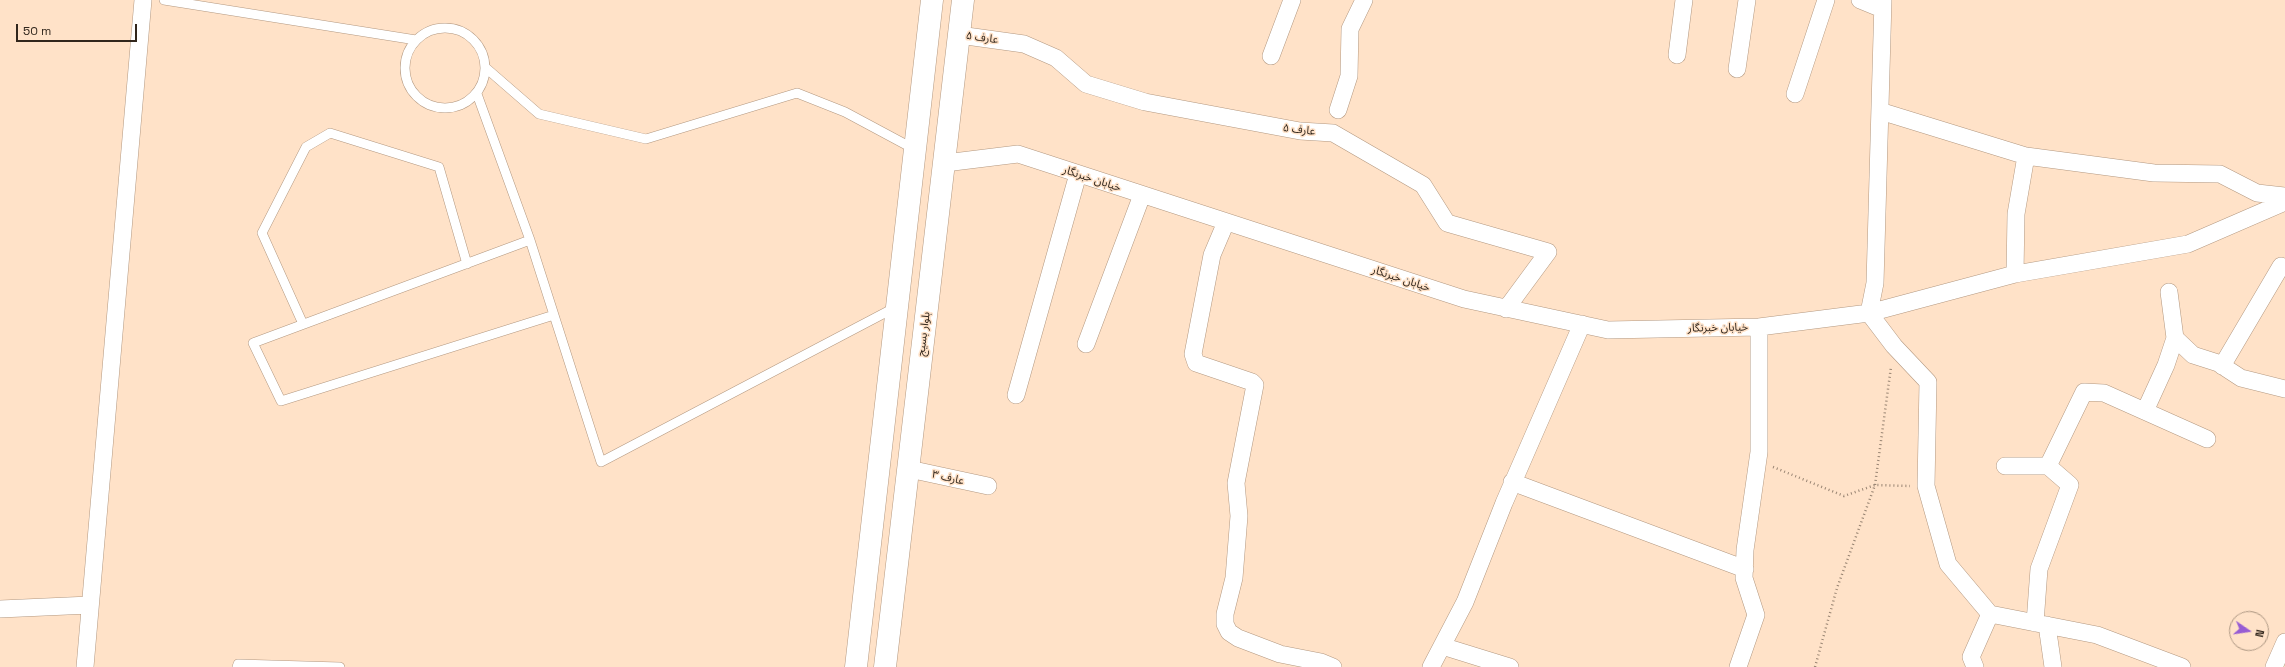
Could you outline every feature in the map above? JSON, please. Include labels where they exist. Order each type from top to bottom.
[{"type":"main road","points":[[856,667],[932,0]]},
{"type":"main road","name":"بلوار بسیج","points":[[885,667],[963,0]]},
{"type":"main road","points":[[870,540],[900,544]]},
{"type":"street","points":[[85,667],[143,0]]},
{"type":"street","points":[[1271,56],[1292,0]]},
{"type":"street","points":[[1338,110],[1349,76],[1350,29],[1364,0]]},
{"type":"street","points":[[1677,55],[1684,0]]},
{"type":"street","points":[[1737,69],[1747,0]]},
{"type":"street","points":[[1795,94],[1826,0]]},
{"type":"street","points":[[1860,0],[1883,4],[1875,283],[1869,314],[1894,346],[1928,382],[1926,486],[1948,564],[1990,614],[2097,635],[2182,667]]},
{"type":"street","name":"عارف ۵","points":[[959,35],[1024,44],[1056,58],[1086,84],[1145,102],[1300,131],[1333,133],[1423,185],[1447,223],[1548,252],[1506,308]]},
{"type":"street","points":[[1880,111],[2026,156],[2154,173],[2220,174],[2257,193],[2285,196]]},
{"type":"street","name":"خیابان خبرنگار","points":[[945,163],[1018,154],[1464,300],[1608,330],[1759,327],[1869,314],[2015,274],[2188,244],[2285,202]]},
{"type":"street","points":[[2015,274],[2016,214],[2026,156]]},
{"type":"street","points":[[1016,395],[1078,174]]},
{"type":"street","points":[[1086,344],[1142,195]]},
{"type":"street","points":[[1226,222],[1212,255],[1193,354],[1196,363],[1255,384],[1236,483],[1239,516],[1234,578],[1225,614],[1225,624],[1229,632],[1238,638],[1280,654],[1321,662],[1333,667]]},
{"type":"street","points":[[2222,366],[2281,266]]},
{"type":"street","points":[[2145,411],[2166,365],[2175,338],[2169,292]]},
{"type":"street","points":[[1431,667],[1465,602],[1512,482],[1582,324]]},
{"type":"street","points":[[1738,667],[1756,615],[1744,578],[1745,550],[1758,461],[1759,327]]},
{"type":"street","points":[[2175,338],[2193,355],[2222,366],[2241,378],[2285,389]]},
{"type":"street","points":[[2048,466],[2084,392],[2104,393],[2208,439]]},
{"type":"street","points":[[2005,466],[2048,466],[2070,485],[2039,569],[2041,624],[2053,667]]},
{"type":"street","name":"عارف ۳","points":[[909,469],[988,486]]},
{"type":"street","points":[[1512,482],[1745,569]]},
{"type":"street","points":[[0,609],[90,606]]},
{"type":"street","points":[[1974,667],[1971,657],[1990,614]]},
{"type":"street","points":[[2274,667],[2285,642]]},
{"type":"street","points":[[1442,646],[1510,667]]},
{"type":"lane","points":[[164,0],[416,40]]},
{"type":"lane","points":[[443,28],[456,29],[468,34],[477,43],[483,54],[486,68],[484,82],[477,94],[467,103],[454,109],[440,109],[426,105],[415,96],[408,85],[404,71],[406,57],[416,40],[431,30],[443,28]]},
{"type":"lane","points":[[486,68],[539,114],[646,139],[797,93],[845,112],[915,150]]},
{"type":"lane","points":[[477,94],[530,240],[601,462],[896,307]]},
{"type":"lane","points":[[303,324],[262,233],[306,147],[330,133],[439,167],[467,264]]},
{"type":"lane","points":[[530,240],[253,343],[281,402],[554,315]]},
{"type":"lane","points":[[238,667],[238,664],[340,667]]},
{"type":"path","points":[[1815,667],[1837,588],[1875,485],[1894,346]]},
{"type":"path","points":[[1758,461],[1844,496],[1875,485],[1926,486]]}]
